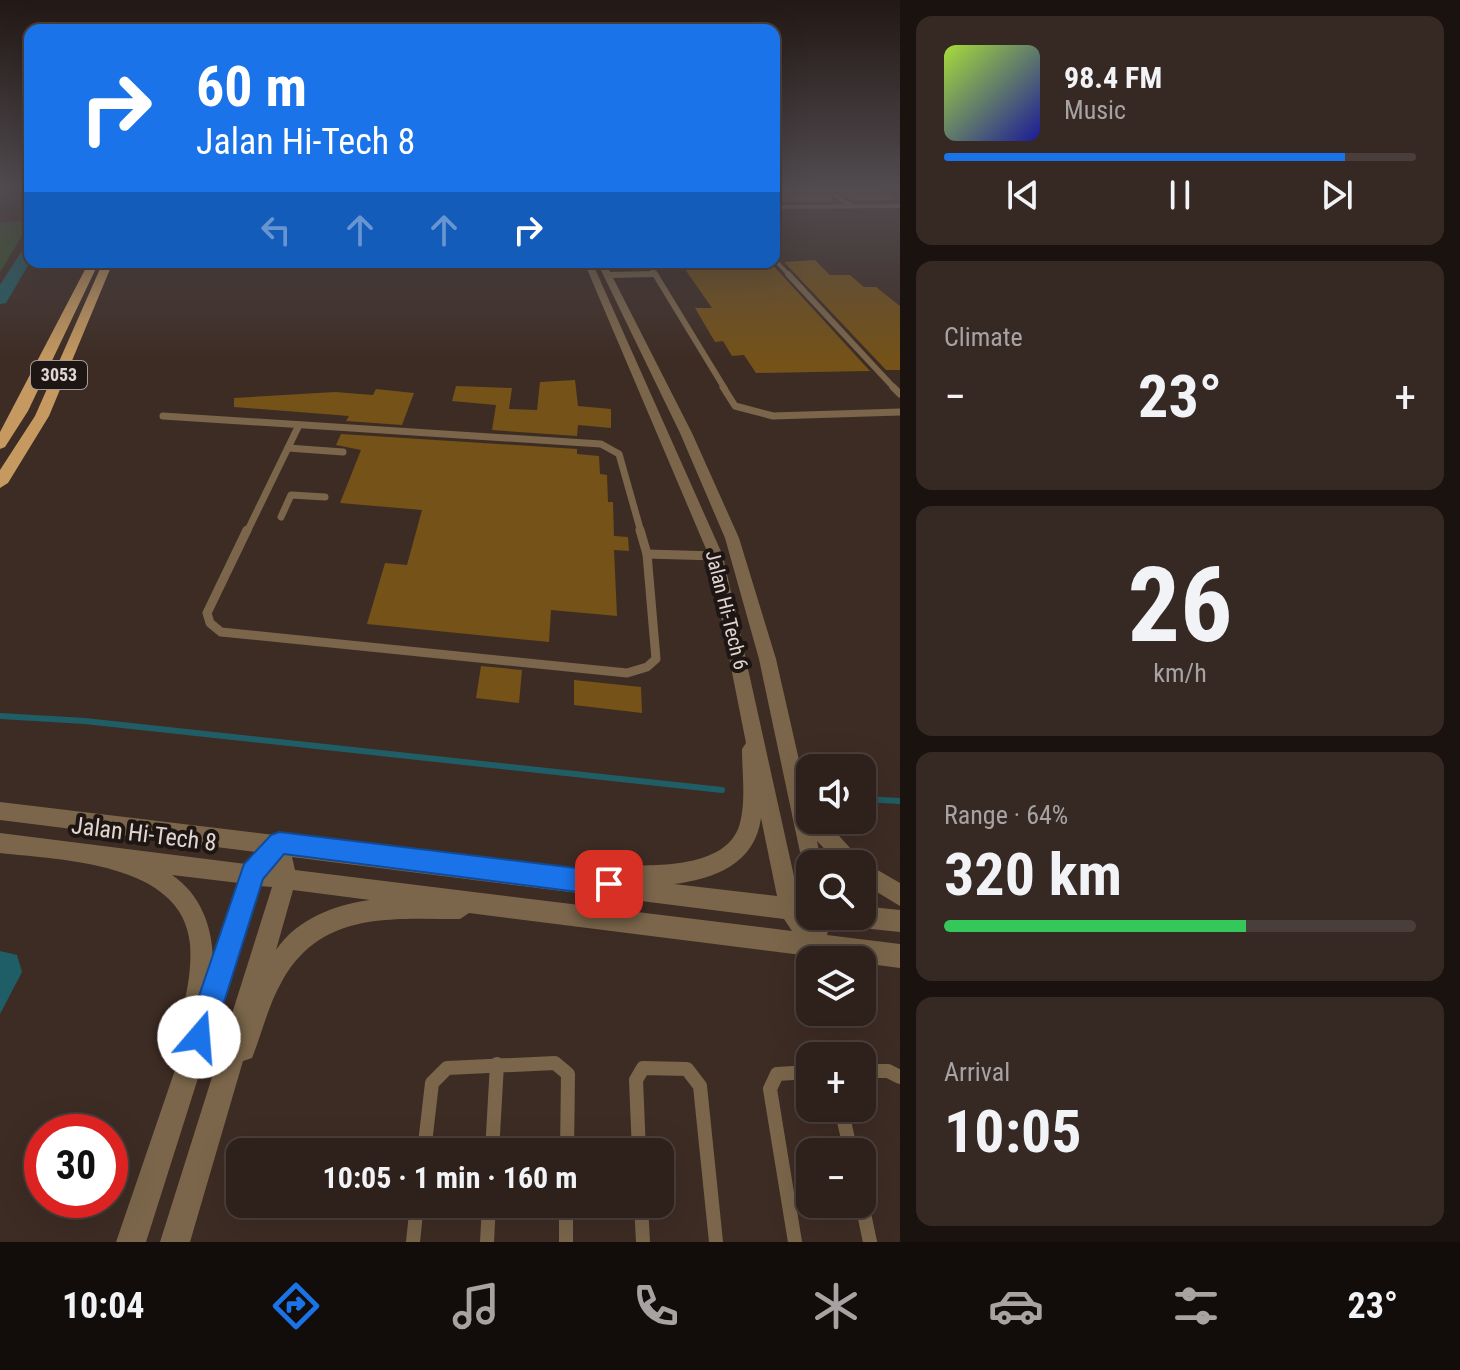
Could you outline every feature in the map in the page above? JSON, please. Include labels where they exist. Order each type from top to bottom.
[{"type":"main road","name":"3053","points":[[0,444],[21,411],[91,268]]},
{"type":"main road","name":"3053","points":[[0,483],[42,416],[105,268]]},
{"type":"street","name":"Jalan Hi-Tech 6","points":[[591,268],[716,556],[796,893]]},
{"type":"street","name":"Jalan Hi-Tech 6","points":[[604,268],[730,535],[745,577],[782,721],[808,850]]},
{"type":"street","points":[[548,876],[687,873],[713,867],[731,853],[750,827],[752,716]]},
{"type":"street","points":[[782,721],[796,760]]},
{"type":"street","name":"Jalan Hi-Tech 8","points":[[0,811],[796,908]]},
{"type":"street","points":[[824,834],[839,850]]},
{"type":"street","name":"Jalan Hi-Tech 8","points":[[0,843],[253,872],[900,956]]},
{"type":"street","points":[[131,1242],[253,872],[279,843]]},
{"type":"street","points":[[175,1242],[286,878],[279,843]]},
{"type":"street","points":[[103,855],[168,884],[187,902],[199,922],[203,963],[163,1147]]},
{"type":"street","points":[[876,880],[900,895]]},
{"type":"street","points":[[201,1155],[274,972],[295,945],[315,928],[340,914],[362,909],[518,907]]},
{"type":"street","points":[[876,918],[900,921]]},
{"type":"street","name":"Jalan Hi-Tech 6","points":[[808,930],[813,944]]},
{"type":"street","points":[[813,944],[817,930]]},
{"type":"lane","points":[[780,265],[900,394]]},
{"type":"lane","points":[[604,268],[655,274]]},
{"type":"lane","points":[[652,268],[735,406],[773,416],[900,412]]},
{"type":"lane","points":[[163,416],[299,425],[610,447],[619,454],[647,554],[656,659],[647,667],[627,673],[221,632],[210,623],[207,613],[299,425]]},
{"type":"lane","points":[[288,448],[343,452]]},
{"type":"lane","points":[[281,517],[291,495],[325,497]]},
{"type":"lane","points":[[647,554],[716,556]]},
{"type":"lane","points":[[426,1138],[432,1083],[447,1068],[555,1063],[568,1074],[567,1138]]},
{"type":"lane","points":[[493,1138],[497,1064]]},
{"type":"lane","points":[[638,1138],[636,1080],[643,1068],[687,1069],[700,1086],[716,1242]]},
{"type":"lane","points":[[876,1071],[888,1071],[900,1077]]},
{"type":"lane","points":[[795,1242],[770,1089],[772,1079],[777,1074],[796,1073]]},
{"type":"lane","points":[[413,1242],[416,1218]]},
{"type":"lane","points":[[487,1242],[488,1218]]},
{"type":"lane","points":[[566,1218],[566,1242]]},
{"type":"lane","points":[[642,1218],[643,1242]]},
{"type":"lane","points":[[865,1218],[870,1242]]},
{"type":"green space","points":[[0,244],[17,244],[0,272]]},
{"type":"water","points":[[0,951],[17,955],[22,972],[0,1014]]},
{"type":"building","points":[[815,260],[830,275],[850,275],[864,287],[876,287],[900,306],[900,370],[886,370],[784,262]]},
{"type":"building","points":[[684,268],[776,268],[870,371],[756,373],[744,355],[732,356],[723,341],[715,342],[695,308],[712,308]]},
{"type":"building","points":[[575,380],[578,406],[611,409],[611,428],[578,425],[577,436],[492,430],[496,405],[452,401],[456,386],[512,388],[509,409],[537,410],[540,382]]},
{"type":"building","points":[[376,389],[414,393],[402,425],[346,421],[349,416],[234,407],[234,398],[335,392],[373,395]]},
{"type":"building","points":[[341,434],[577,449],[577,454],[599,456],[600,474],[607,475],[608,502],[613,502],[614,536],[628,537],[629,551],[614,550],[617,616],[551,610],[549,642],[367,624],[385,563],[407,565],[422,510],[340,503],[361,450],[336,445]]},
{"type":"building","points":[[481,666],[522,670],[519,703],[476,698]]},
{"type":"building","points":[[574,680],[641,687],[642,713],[574,705]]},
{"type":"waterway","points":[[0,299],[24,259]]},
{"type":"waterway","points":[[0,716],[85,721],[722,790]]},
{"type":"waterway","points":[[876,800],[900,801]]},
{"type":"route","points":[[199,1037],[253,872],[279,843],[609,884]]}]
